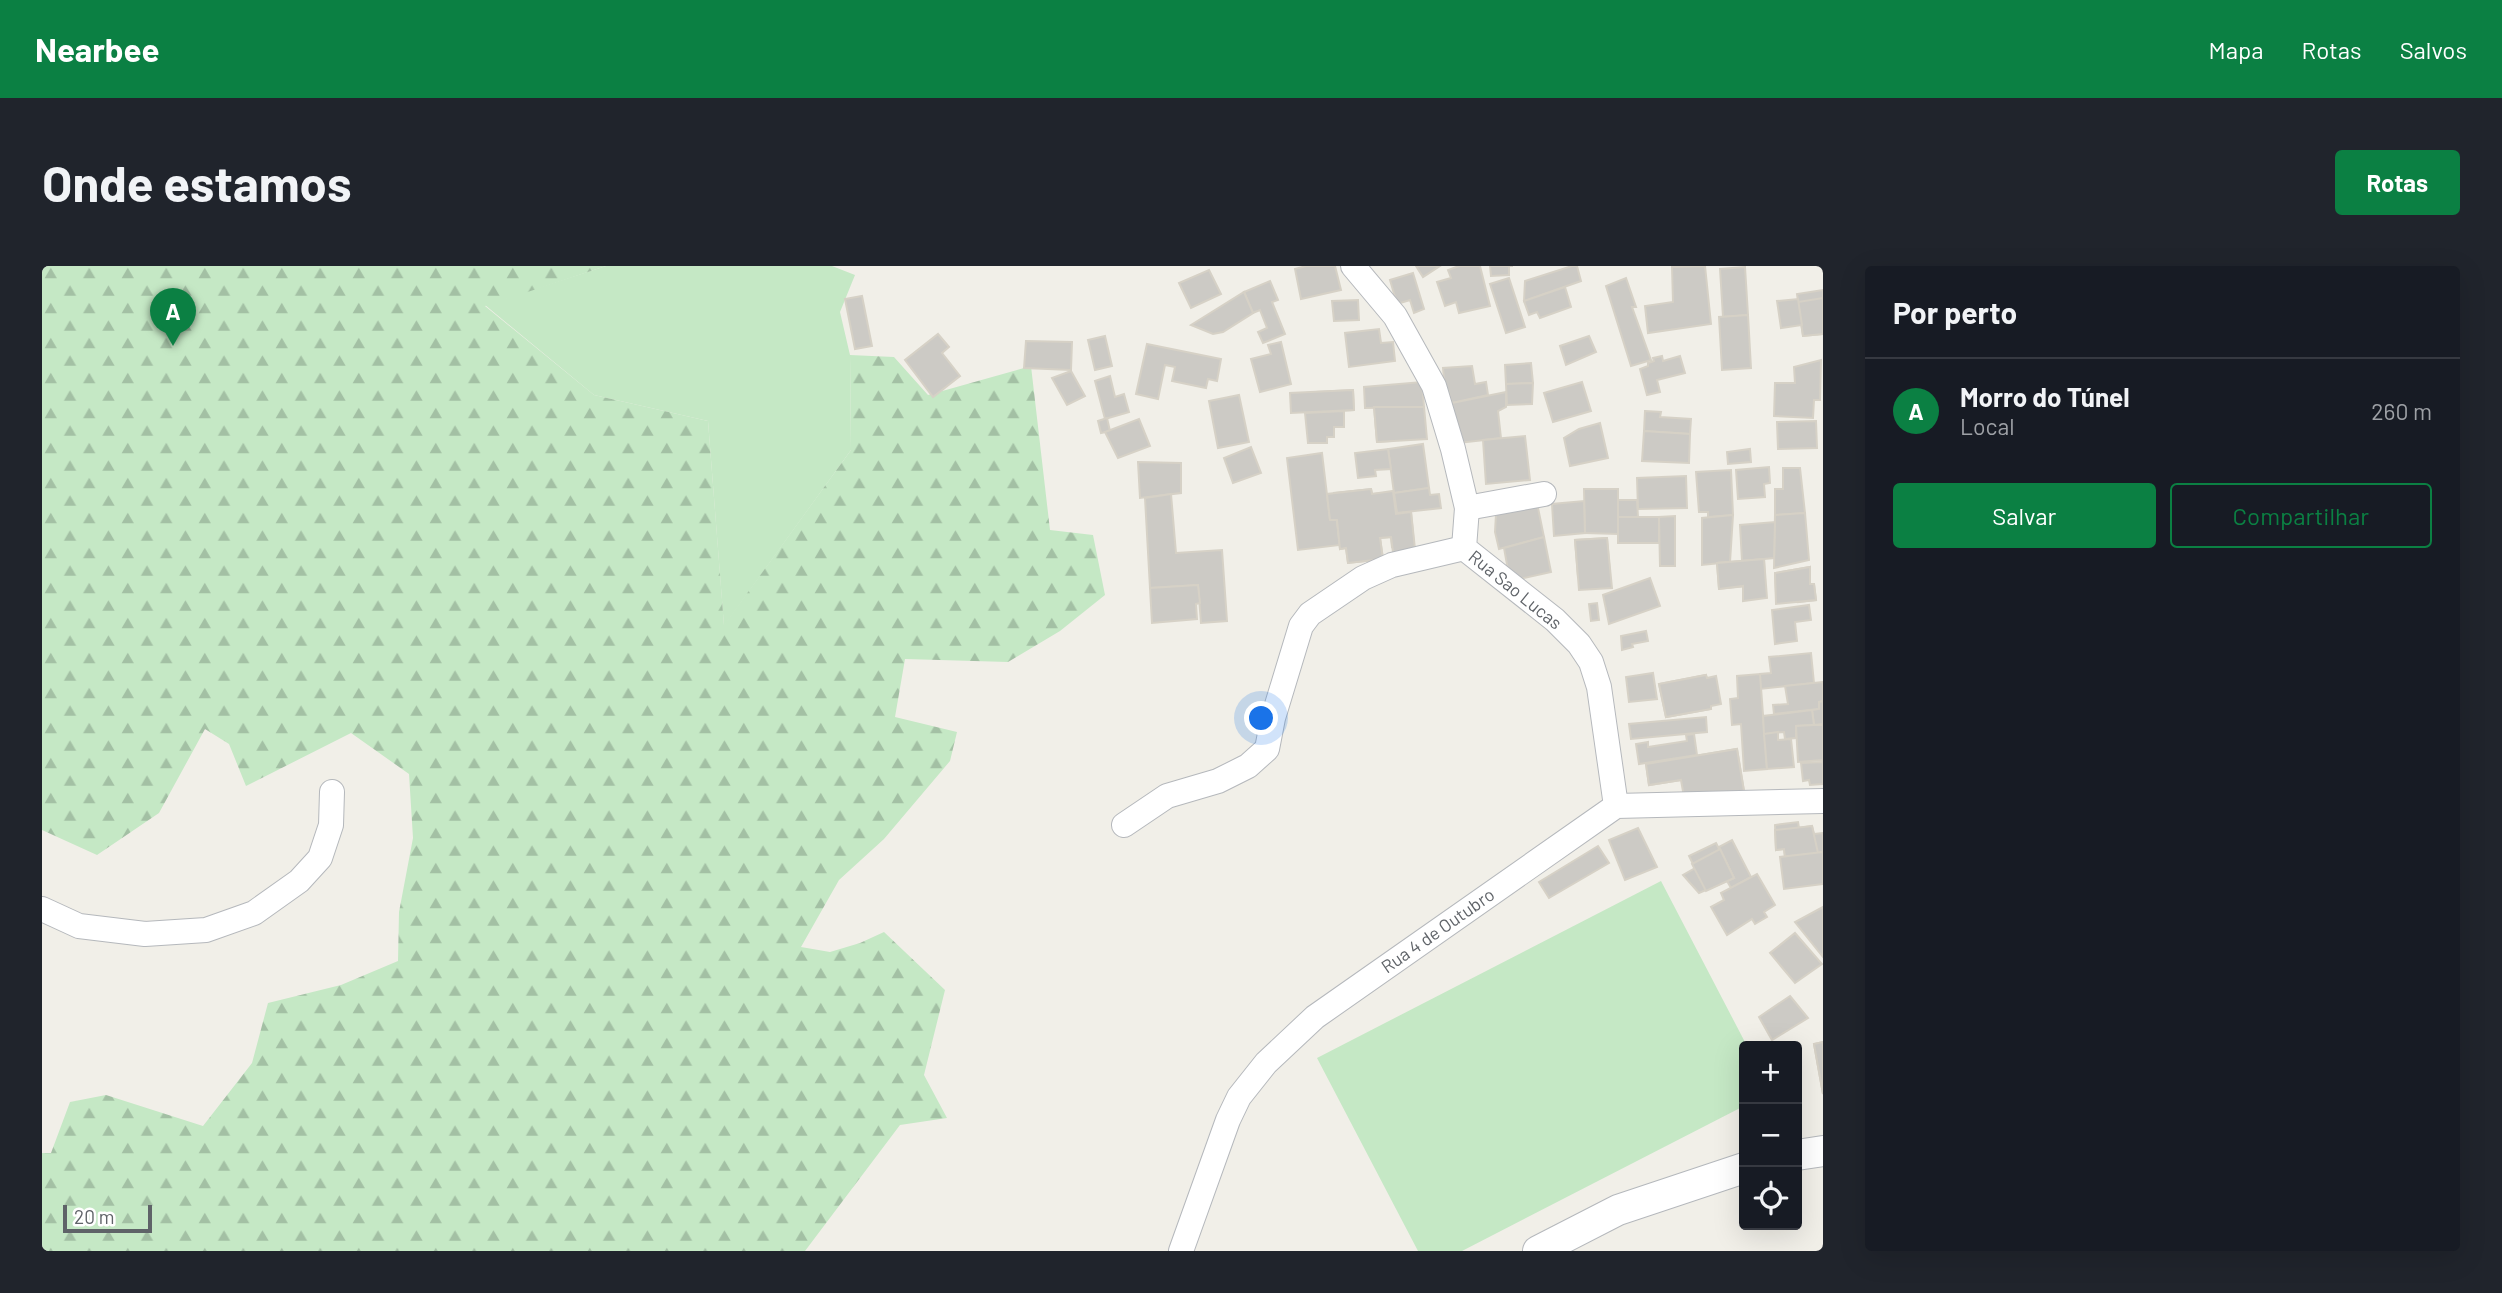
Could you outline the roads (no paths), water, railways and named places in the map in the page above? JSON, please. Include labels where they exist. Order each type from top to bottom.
[{"type":"street","name":"Rua Sao Lucas","points":[[1353,266],[1395,316],[1434,386],[1453,449],[1466,508],[1464,548],[1555,620],[1579,644],[1591,662],[1600,687],[1616,806]]},
{"type":"street","points":[[1466,508],[1544,494]]},
{"type":"street","points":[[1124,825],[1167,796],[1218,781],[1248,766],[1267,748],[1273,718],[1301,626],[1310,614],[1363,578],[1392,565],[1464,548]]},
{"type":"street","points":[[42,909],[79,926],[145,934],[206,930],[254,913],[299,881],[320,858],[331,825],[332,792]]},
{"type":"street","points":[[1616,806],[1823,801]]},
{"type":"street","name":"Rua 4 de Outubro","points":[[1181,1251],[1228,1120],[1239,1097],[1266,1063],[1315,1017],[1616,806]]},
{"type":"street","points":[[1802,1154],[1823,1151]]},
{"type":"street","points":[[1538,1251],[1618,1210],[1739,1170]]},
{"type":"place","name":"Morro do Túnel","points":[[173,346]]}]
